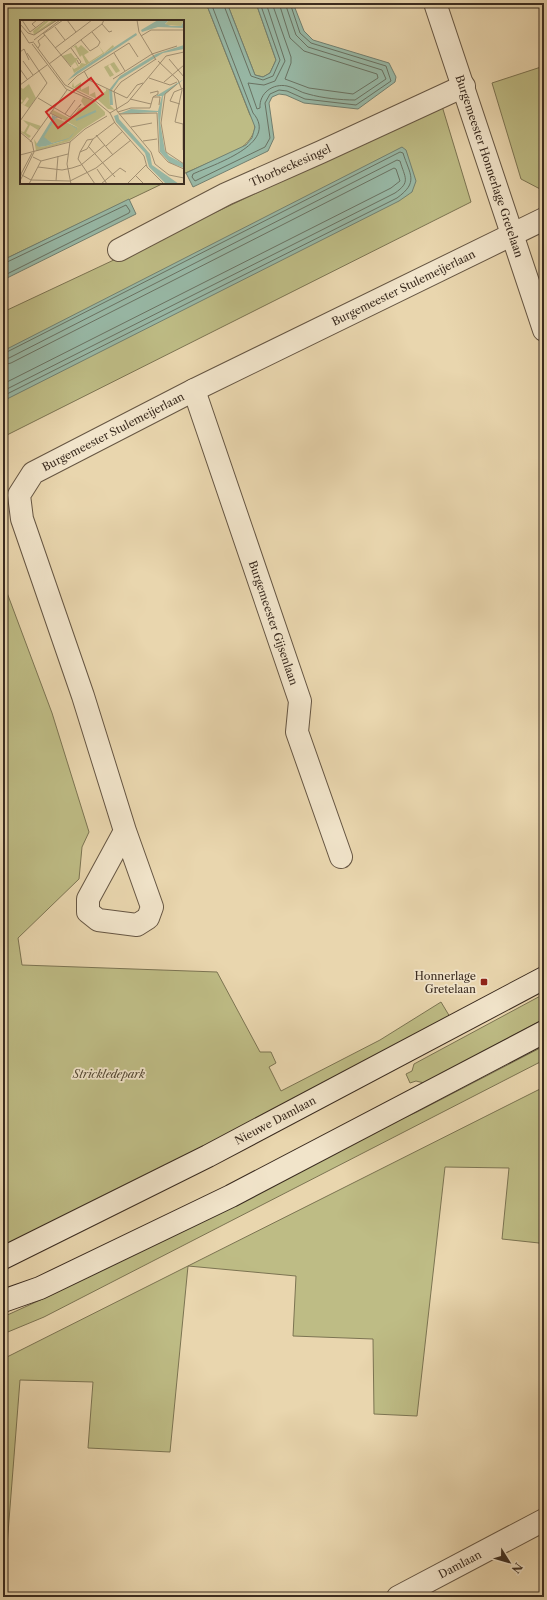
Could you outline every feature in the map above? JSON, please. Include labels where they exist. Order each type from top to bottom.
[{"type":"street","name":"Burgemeester Honnerlage Gretelaan","points":[[435,3],[464,86],[544,330]]},
{"type":"street","name":"Thorbeckesingel","points":[[119,250],[226,194],[464,86]]},
{"type":"street","points":[[512,234],[544,219]]},
{"type":"street","name":"Burgemeester Stulemeijerlaan","points":[[125,831],[83,696],[22,519],[19,495],[33,473],[194,390],[512,234]]},
{"type":"street","name":"Burgemeester Gijsenlaan","points":[[194,390],[300,701],[297,732],[340,858]]},
{"type":"street","name":"Nieuwe Damlaan","points":[[3,1258],[208,1156],[544,978]]},
{"type":"street","points":[[3,1301],[40,1288],[231,1196],[544,1032]]},
{"type":"street","name":"Damlaan","points":[[398,1597],[544,1520]]},
{"type":"green space","points":[[3,3],[206,3],[255,125],[253,135],[238,150],[184,174],[184,20],[20,20],[20,184],[162,184],[3,260]]},
{"type":"green space","points":[[227,3],[256,3],[276,60],[270,73],[263,77],[255,75]]},
{"type":"green space","points":[[544,66],[544,190],[542,190],[521,179],[492,83]]},
{"type":"green space","points":[[442,106],[471,202],[3,437],[3,312]]},
{"type":"green space","name":"Strickledepark","points":[[3,582],[52,713],[89,832],[82,847],[79,879],[18,938],[22,965],[217,972],[260,1052],[271,1052],[276,1063],[269,1067],[281,1091],[380,1040],[441,1002],[450,1017],[326,1086],[3,1250]]},
{"type":"green space","points":[[544,994],[544,1019],[424,1083],[416,1081],[410,1083],[406,1074],[412,1071],[414,1064]]},
{"type":"green space","points":[[544,1046],[544,1060],[44,1317],[3,1334],[3,1317],[49,1296],[313,1159],[417,1112]]},
{"type":"green space","points":[[544,1087],[544,1250],[539,1243],[502,1239],[509,1168],[445,1167],[417,1416],[374,1414],[373,1339],[293,1336],[296,1276],[188,1266],[170,1452],[88,1448],[93,1382],[20,1380],[3,1597],[3,1359]]},
{"type":"water","points":[[206,3],[227,3],[255,75],[263,77],[270,73],[276,60],[256,3],[293,3],[304,31],[313,40],[389,63],[396,77],[395,82],[358,109],[304,103],[286,95],[279,94],[272,97],[269,103],[274,138],[268,151],[193,187],[186,173],[246,145],[252,138],[255,127]]},
{"type":"water","points":[[402,147],[406,150],[416,181],[412,192],[399,201],[3,401],[3,351]]},
{"type":"water","points":[[129,199],[136,214],[3,280],[3,260]]},
{"type":"place","name":"Honnerlage Gretelaan","points":[[484,982]]}]
